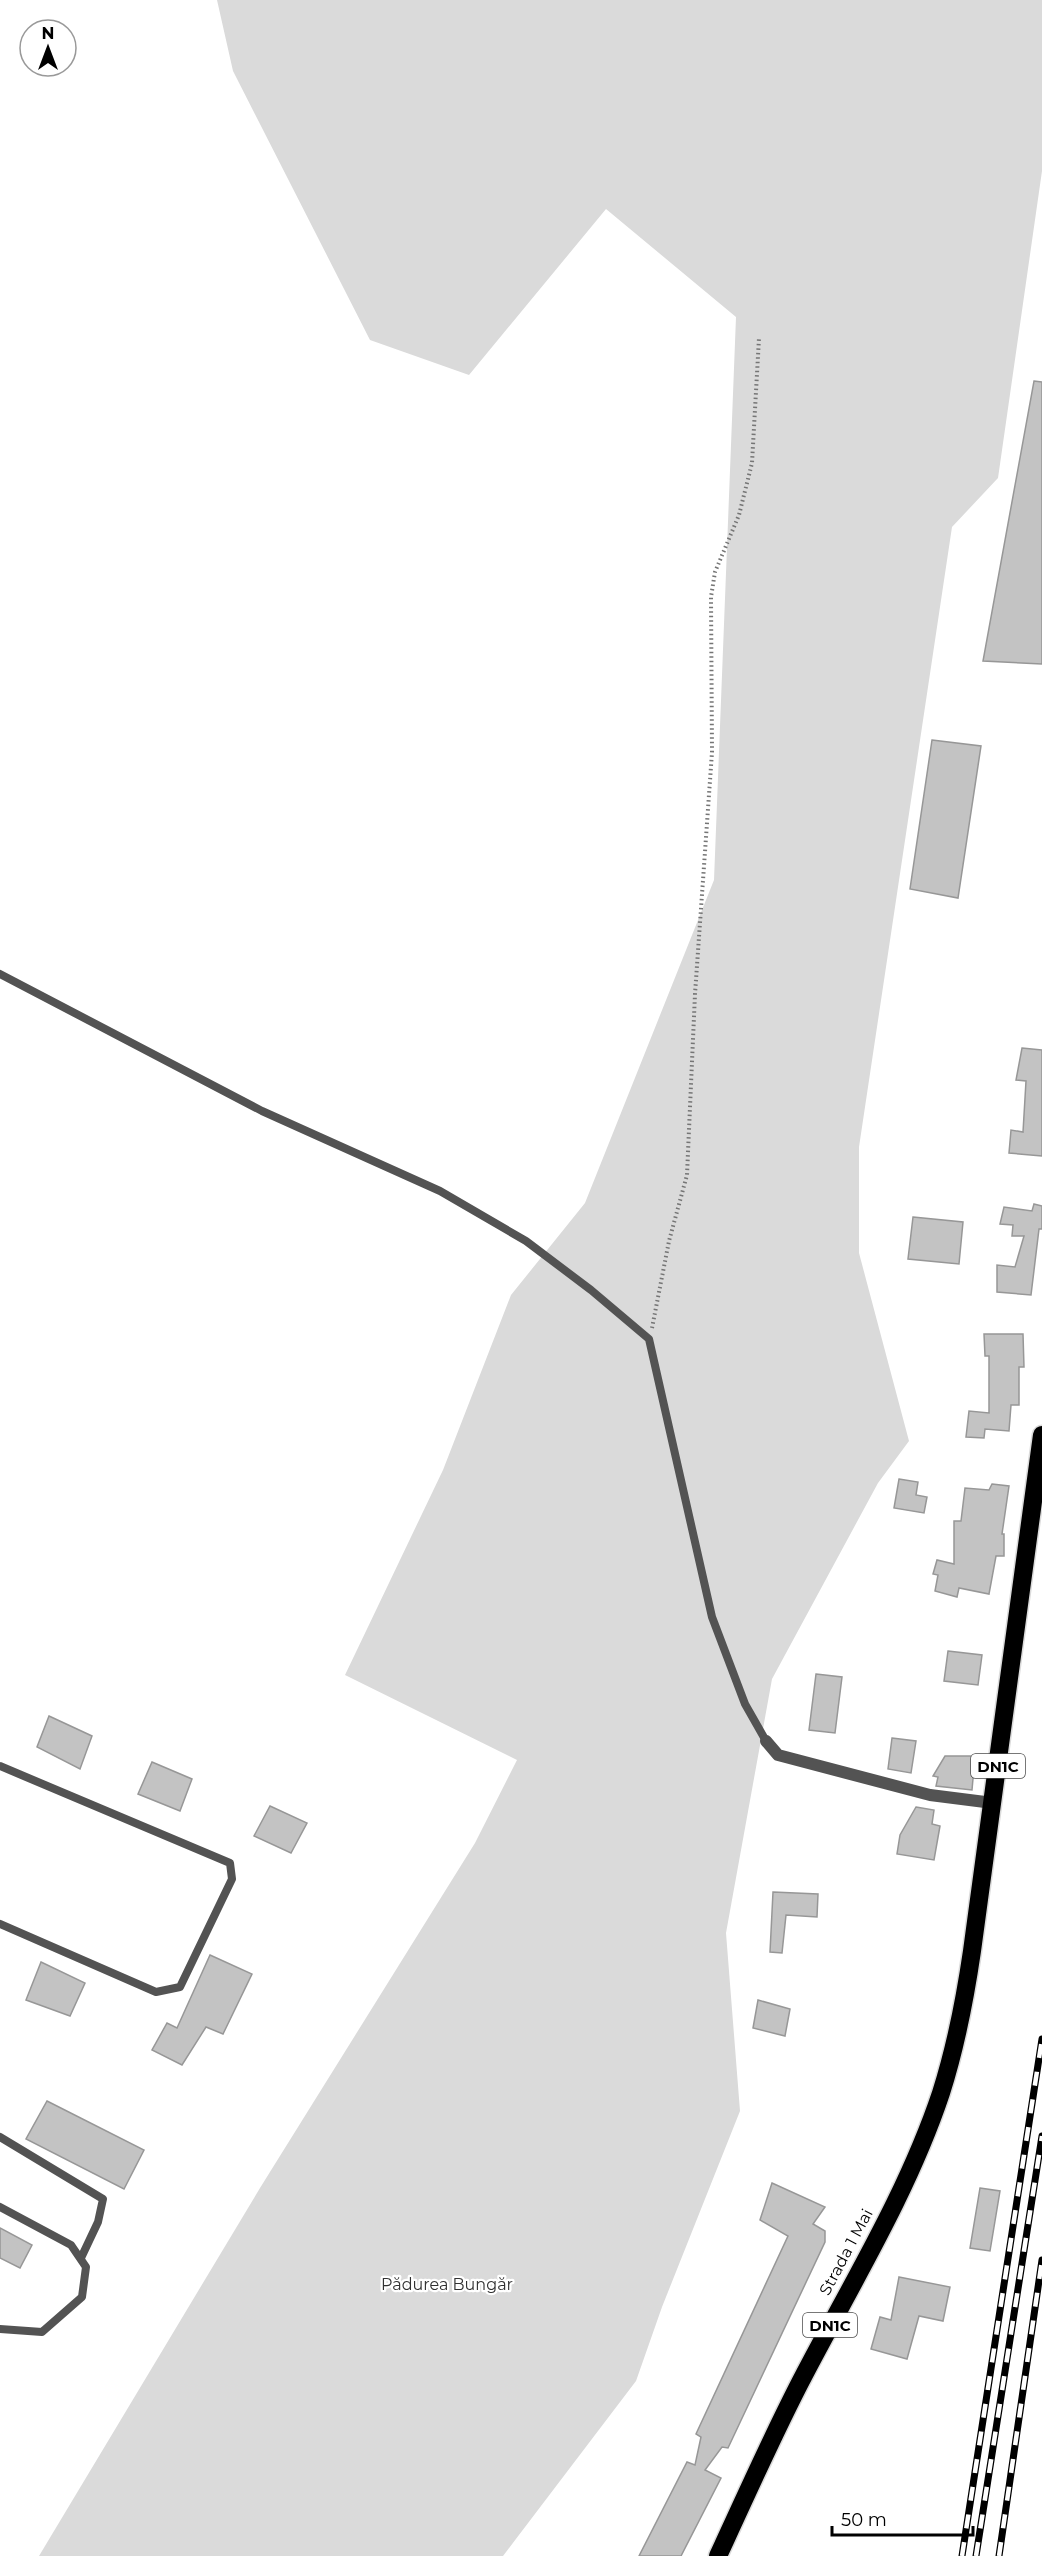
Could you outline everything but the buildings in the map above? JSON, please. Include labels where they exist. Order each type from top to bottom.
[{"type":"highway","name":"DN1C","points":[[993,1803],[1042,1435]]},
{"type":"highway","name":"Strada 1 Mai","points":[[718,2556],[794,2394],[904,2184],[940,2094],[963,2009],[993,1803]]},
{"type":"street","points":[[766,1741],[778,1755],[930,1795],[993,1803]]},
{"type":"lane","points":[[0,974],[262,1111],[440,1191],[526,1241],[591,1290],[648,1339],[712,1617],[745,1704],[766,1741]]},
{"type":"lane","points":[[0,1766],[230,1863],[232,1880],[180,1987],[156,1992],[0,1924]]},
{"type":"lane","points":[[0,2137],[103,2199],[98,2222],[81,2258]]},
{"type":"lane","points":[[0,2207],[71,2245],[87,2267],[82,2297],[42,2332],[0,2329]]},
{"type":"path","points":[[648,1339],[687,1175],[695,994],[712,752],[711,597],[715,572],[739,514],[752,463],[759,338]]},
{"type":"green space","name":"Pădurea Bungăr","points":[[217,0],[1042,0],[1042,171],[998,478],[952,527],[859,1147],[859,1253],[909,1441],[878,1483],[772,1679],[726,1933],[740,2111],[662,2307],[636,2381],[503,2556],[39,2556],[260,2188],[475,1843],[517,1760],[345,1675],[443,1470],[511,1295],[585,1203],[714,880],[736,317],[606,209],[469,375],[370,340],[233,71]]},
{"type":"railway","points":[[962,2556],[1042,2039]]},
{"type":"railway","points":[[976,2556],[1042,2136]]},
{"type":"railway","points":[[999,2556],[1042,2260]]}]
